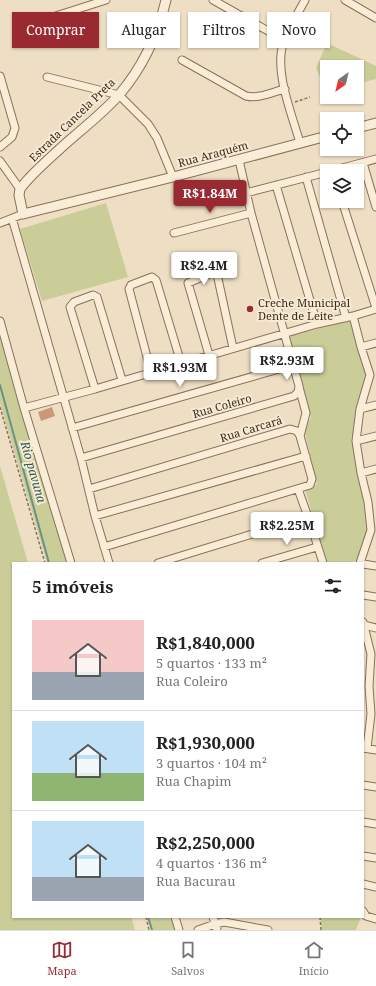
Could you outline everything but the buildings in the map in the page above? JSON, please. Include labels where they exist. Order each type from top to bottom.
[{"type":"street","points":[[68,12],[106,0]]},
{"type":"street","name":"Estrada Cancela Preta","points":[[20,189],[45,163],[119,95],[153,42],[160,24],[166,0]]},
{"type":"street","points":[[213,0],[267,30]]},
{"type":"street","points":[[299,12],[305,0]]},
{"type":"street","points":[[345,0],[376,18]]},
{"type":"street","points":[[282,48],[280,66],[300,143]]},
{"type":"street","points":[[182,60],[246,96],[259,96],[285,89]]},
{"type":"street","points":[[0,76],[14,131],[12,137],[0,147]]},
{"type":"street","points":[[46,77],[119,95],[148,124],[157,138],[173,178]]},
{"type":"street","points":[[364,126],[376,123]]},
{"type":"street","name":"Rua Araquém","points":[[0,223],[23,214],[173,178],[320,138]]},
{"type":"street","points":[[359,164],[376,159]]},
{"type":"street","points":[[104,547],[298,489],[310,485],[311,483],[312,479],[300,436],[306,413],[251,213],[239,160]]},
{"type":"street","points":[[0,161],[20,189],[19,195],[23,214]]},
{"type":"street","points":[[363,163],[376,207]]},
{"type":"street","points":[[246,193],[320,174]]},
{"type":"street","points":[[306,177],[350,317],[373,374],[360,409],[356,441],[361,473],[372,501],[374,529],[360,562]]},
{"type":"street","points":[[276,185],[317,324]]},
{"type":"street","points":[[24,408],[95,389],[317,324],[350,317],[376,308],[344,208]]},
{"type":"street","points":[[174,234],[251,213]]},
{"type":"street","points":[[12,218],[62,398],[81,458],[95,516],[109,562]]},
{"type":"street","points":[[209,355],[188,283],[214,272],[217,274],[233,348]]},
{"type":"street","points":[[151,372],[129,289],[131,285],[152,277],[156,280],[181,363]]},
{"type":"street","points":[[95,389],[70,307],[74,302],[92,295],[97,297],[122,380]]},
{"type":"street","points":[[0,321],[24,408],[71,562]]},
{"type":"street","points":[[361,347],[376,343]]},
{"type":"street","points":[[72,428],[292,365]]},
{"type":"street","name":"Rua Coleiro","points":[[81,458],[294,396],[298,392],[299,386]]},
{"type":"street","points":[[360,409],[376,405]]},
{"type":"street","name":"Rua Carcará","points":[[89,489],[290,429],[297,431],[300,436]]},
{"type":"street","points":[[356,441],[376,436]]},
{"type":"street","points":[[95,516],[306,456]]},
{"type":"street","points":[[361,473],[376,469]]},
{"type":"street","points":[[298,489],[323,562]]},
{"type":"street","points":[[161,562],[301,519],[307,521],[311,525]]},
{"type":"street","points":[[265,562],[317,547]]},
{"type":"street","points":[[364,564],[376,566]]},
{"type":"street","points":[[364,595],[376,597]]},
{"type":"street","points":[[364,624],[376,628]]},
{"type":"street","points":[[364,627],[374,654],[374,714],[365,748],[376,750]]},
{"type":"street","points":[[364,785],[376,788]]},
{"type":"street","points":[[364,822],[376,824]]},
{"type":"street","points":[[364,856],[376,858]]},
{"type":"street","points":[[364,884],[376,887]]},
{"type":"street","points":[[364,913],[366,916],[376,918]]},
{"type":"street","points":[[175,918],[179,930]]},
{"type":"street","points":[[198,930],[224,922],[268,930]]},
{"type":"path","points":[[289,103],[310,97]]},
{"type":"path","points":[[0,407],[45,562]]},
{"type":"path","points":[[146,918],[149,930]]},
{"type":"path","points":[[320,918],[321,930]]},
{"type":"green space","points":[[330,44],[363,60],[320,60],[320,77],[316,68],[325,48],[330,48]]},
{"type":"green space","points":[[364,60],[376,66],[376,79],[364,82]]},
{"type":"green space","points":[[106,203],[128,277],[42,301],[20,229]]},
{"type":"green space","points":[[351,320],[366,374],[356,415],[352,442],[368,526],[368,531],[358,560],[353,562],[327,562],[305,489],[317,484],[304,429],[311,418],[288,337]]},
{"type":"green space","points":[[0,332],[69,562],[47,562],[0,403]]},
{"type":"green space","points":[[0,466],[28,562],[12,562],[12,918],[131,918],[135,930],[0,930]]},
{"type":"green space","points":[[149,918],[171,918],[175,930],[152,930]]},
{"type":"green space","points":[[320,918],[361,918],[356,930],[322,930]]},
{"type":"waterway","name":"Rio pavuna","points":[[0,385],[49,562]]},
{"type":"waterway","name":"Rio pavuna","points":[[148,918],[152,930]]},
{"type":"place","name":"Creche Municipal Dente de Leite","points":[[250,309]]}]
